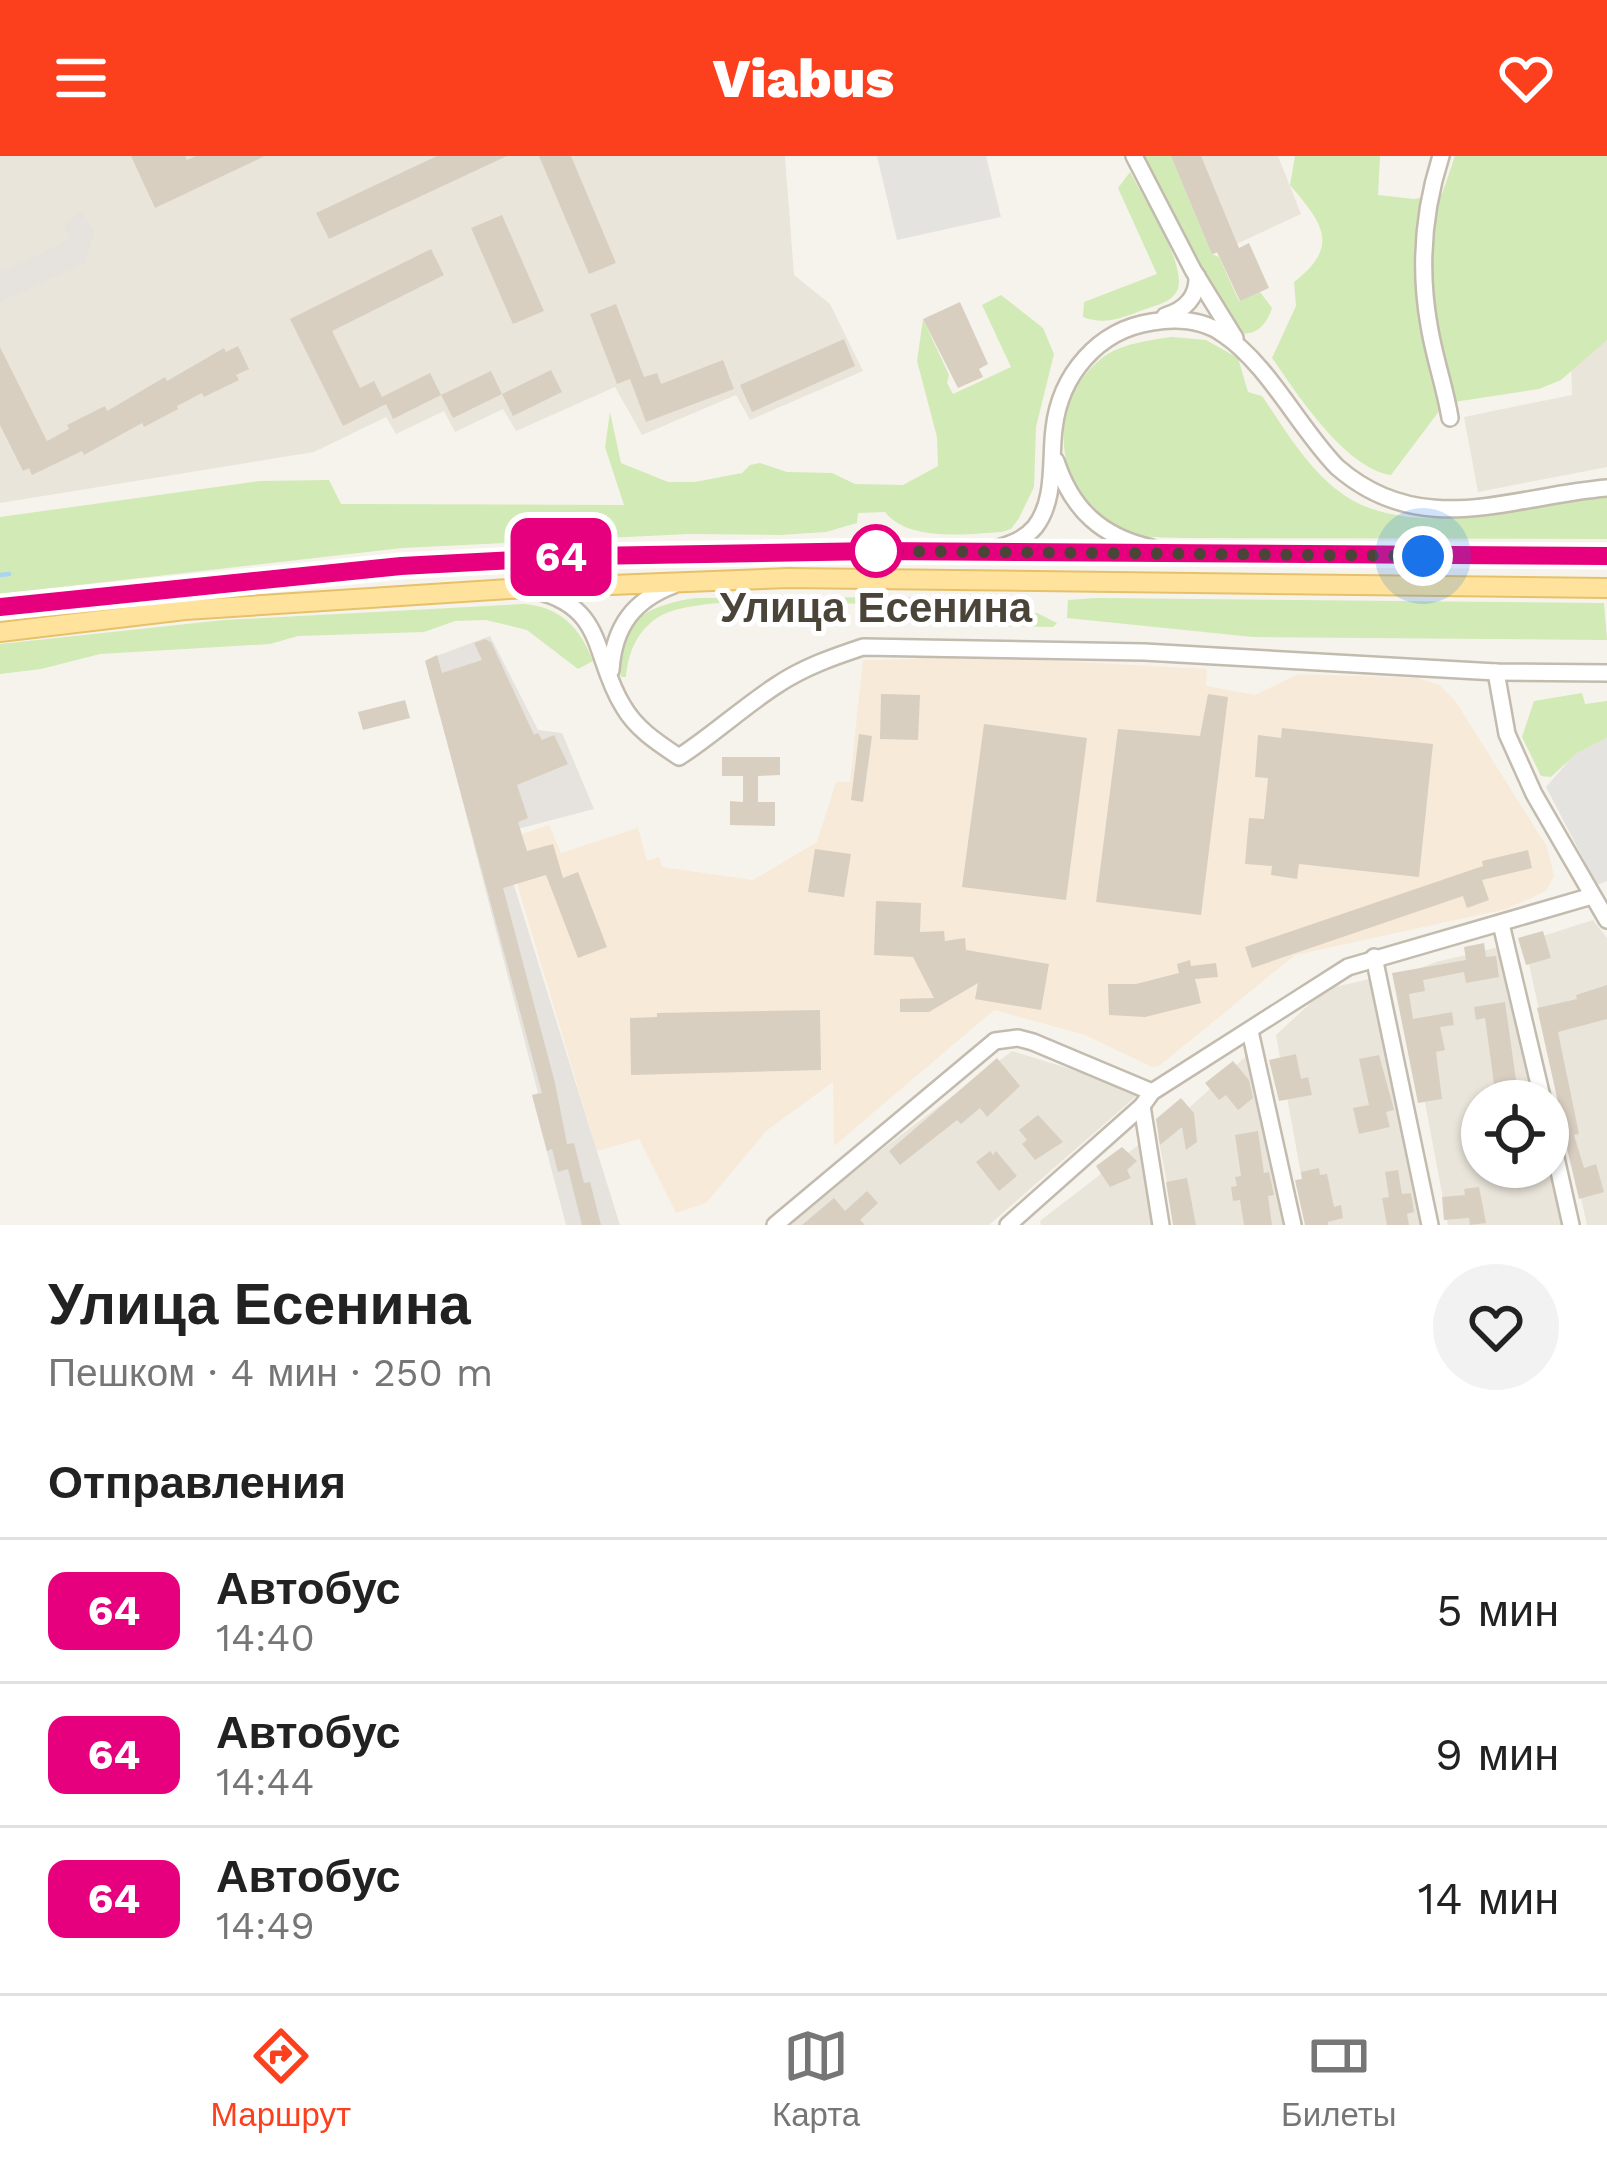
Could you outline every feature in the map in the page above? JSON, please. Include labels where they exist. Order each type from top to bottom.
[{"type":"main road","points":[[0,608],[401,566],[713,552],[1607,556]]},
{"type":"main road","points":[[0,632],[185,610],[700,580],[1607,588]]},
{"type":"street","points":[[1133,156],[1246,356],[1328,458],[1358,484],[1392,502],[1469,509],[1607,488]]},
{"type":"street","points":[[1441,156],[1429,193],[1422,265],[1429,327],[1450,418]]},
{"type":"street","points":[[972,553],[1012,544],[1033,530],[1046,506],[1056,414],[1074,371],[1101,343],[1174,314],[1189,303],[1197,276]]},
{"type":"street","points":[[1145,323],[1185,320],[1210,326],[1246,356]]},
{"type":"street","points":[[1052,446],[1069,493],[1092,522],[1126,541],[1192,555]]},
{"type":"street","points":[[611,679],[616,637],[632,609],[662,590],[700,580]]},
{"type":"street","points":[[509,589],[544,593],[581,614],[598,638],[625,711],[646,735],[679,758],[776,685],[820,661],[863,647],[1144,652],[1607,674]]},
{"type":"street","points":[[1496,672],[1508,734],[1534,794],[1607,920]]},
{"type":"street","points":[[1008,1225],[1026,1218],[1147,1099],[1307,990],[1373,957],[1592,896]]},
{"type":"street","points":[[1501,924],[1538,1080]]},
{"type":"street","points":[[1373,957],[1430,1225]]},
{"type":"street","points":[[1250,1031],[1293,1225]]},
{"type":"street","points":[[775,1225],[995,1041],[1018,1037],[1033,1042],[1147,1099]]},
{"type":"street","points":[[1147,1099],[1161,1225]]},
{"type":"street","points":[[1563,1188],[1571,1225]]},
{"type":"shaded area","points":[[0,156],[785,156],[794,275],[830,304],[863,371],[750,420],[736,395],[642,435],[615,387],[516,431],[503,409],[455,432],[444,411],[396,434],[386,417],[314,452],[0,503]]},
{"type":"shaded area","points":[[877,156],[986,156],[1001,217],[897,240]]},
{"type":"shaded area","points":[[1163,156],[1278,156],[1301,214],[1206,258]]},
{"type":"shaded area","points":[[81,211],[94,232],[85,263],[0,302],[0,273],[70,239],[64,225]]},
{"type":"shaded area","points":[[1607,340],[1607,467],[1478,492],[1464,417],[1572,395],[1571,367]]},
{"type":"shaded area","points":[[490,636],[538,730],[562,733],[594,809],[498,834],[620,1225],[566,1225],[532,1095],[538,1093],[426,660]]},
{"type":"shaded area","points":[[928,654],[1207,669],[1206,686],[1255,695],[1298,674],[1418,678],[1439,685],[1456,702],[1547,847],[1554,876],[1546,891],[1506,909],[1295,955],[1159,1066],[1152,1067],[1085,1035],[994,1010],[834,1146],[833,1082],[766,1131],[706,1203],[676,1213],[639,1139],[597,1151],[504,840],[549,825],[561,853],[638,828],[647,861],[659,857],[662,867],[753,880],[817,842],[836,782],[850,782],[863,660],[916,659]]},
{"type":"shaded area","points":[[1607,738],[1607,881],[1597,885],[1546,787],[1575,754]]},
{"type":"shaded area","points":[[1593,920],[1607,938],[1607,1225],[1587,1225],[1569,1144],[1569,1080],[1555,1080],[1524,942]]},
{"type":"shaded area","points":[[1504,946],[1539,1080],[1461,1080],[1461,1188],[1564,1188],[1572,1225],[1448,1225],[1401,975]]},
{"type":"shaded area","points":[[1383,976],[1431,1225],[1310,1225],[1276,1035],[1326,989]]},
{"type":"shaded area","points":[[1253,1050],[1294,1225],[1175,1225],[1158,1136]]},
{"type":"shaded area","points":[[1012,1051],[1142,1091],[989,1225],[782,1225]]},
{"type":"shaded area","points":[[1141,1143],[1157,1225],[1041,1225],[1040,1221]]},
{"type":"green space","points":[[1142,156],[1171,156],[1212,254],[1219,257],[1239,301],[1260,292],[1272,308],[1260,328],[1238,332]]},
{"type":"green space","points":[[1295,156],[1380,156],[1378,195],[1414,199],[1442,194],[1455,156],[1607,156],[1607,340],[1561,380],[1539,389],[1454,402],[1440,410],[1391,475],[1357,459],[1324,428],[1272,358],[1296,306],[1294,282],[1309,269],[1322,245],[1318,222],[1290,185]]},
{"type":"green space","points":[[1130,172],[1171,249],[1177,291],[1163,303],[1130,315],[1091,320],[1083,317],[1084,302],[1157,274],[1118,188]]},
{"type":"green space","points":[[1001,295],[1043,328],[1054,354],[1036,427],[1034,487],[1019,518],[1002,532],[923,532],[895,522],[885,512],[858,513],[857,523],[826,532],[402,548],[0,594],[0,517],[260,481],[329,480],[341,504],[624,505],[605,447],[610,412],[621,463],[668,482],[742,473],[760,463],[787,472],[832,473],[855,484],[903,485],[938,466],[937,437],[917,361],[923,319],[953,394],[1011,367],[982,305]]},
{"type":"green space","points":[[1172,337],[1206,340],[1238,358],[1248,392],[1262,396],[1313,466],[1352,500],[1380,511],[1443,518],[1607,497],[1607,539],[1183,538],[1128,533],[1103,520],[1084,501],[1071,478],[1064,427],[1070,401],[1102,358],[1126,346]]},
{"type":"green space","points":[[919,597],[913,607],[784,601],[683,608],[662,615],[647,627],[632,650],[626,677],[621,677],[621,643],[627,630],[663,605],[696,598]]},
{"type":"green space","points":[[1068,600],[1604,603],[1607,640],[1253,637],[1067,618]]},
{"type":"green space","points":[[950,602],[999,615],[1037,613],[1057,623],[1053,627],[995,626],[961,617],[927,616],[932,603]]},
{"type":"green space","points":[[524,604],[568,621],[593,661],[578,669],[527,630],[486,620],[455,621],[424,632],[298,636],[270,644],[100,654],[0,674],[0,644],[224,620]]},
{"type":"green space","points":[[1582,693],[1585,704],[1607,701],[1607,738],[1576,754],[1551,777],[1541,776],[1522,737],[1534,701]]},
{"type":"building","points":[[131,156],[185,156],[187,160],[265,156],[155,208]]},
{"type":"building","points":[[437,156],[507,156],[329,239],[316,213]]},
{"type":"building","points":[[539,156],[571,156],[616,263],[589,274]]},
{"type":"building","points":[[1171,156],[1201,156],[1239,248],[1249,243],[1269,288],[1240,301],[1217,252],[1212,254]]},
{"type":"building","points":[[502,215],[544,311],[513,324],[471,228]]},
{"type":"building","points":[[431,249],[444,275],[332,331],[360,388],[374,381],[382,397],[430,373],[441,395],[393,419],[386,404],[343,426],[290,319]]},
{"type":"building","points":[[960,302],[988,364],[979,369],[983,377],[958,388],[923,319]]},
{"type":"building","points":[[616,304],[644,377],[657,373],[661,384],[723,360],[734,389],[646,422],[630,379],[617,384],[590,314]]},
{"type":"building","points":[[844,339],[855,366],[752,412],[740,385]]},
{"type":"building","points":[[238,346],[249,369],[236,375],[239,380],[204,397],[202,393],[144,427],[142,423],[84,455],[82,451],[32,475],[29,468],[23,471],[0,425],[0,347],[47,441],[105,406],[107,411],[165,377],[167,381],[224,348],[226,352]]},
{"type":"building","points":[[551,370],[562,392],[513,416],[502,394]]},
{"type":"building","points":[[491,371],[502,394],[453,418],[441,395]]},
{"type":"building","points":[[491,642],[534,735],[538,733],[542,740],[554,735],[568,764],[517,785],[528,818],[518,822],[527,851],[553,844],[563,878],[578,872],[607,947],[578,958],[546,875],[503,888],[567,1144],[574,1143],[601,1225],[582,1225],[568,1169],[558,1172],[552,1149],[547,1151],[532,1095],[542,1093],[425,661],[437,655],[442,673],[482,660],[474,643]]},
{"type":"building","points":[[881,694],[920,695],[918,740],[880,739]]},
{"type":"building","points":[[1208,694],[1228,697],[1201,915],[1096,902],[1118,729],[1200,736]]},
{"type":"building","points":[[405,700],[410,718],[363,730],[358,712]]},
{"type":"building","points":[[984,724],[1087,738],[1066,900],[962,887]]},
{"type":"building","points":[[1282,728],[1433,744],[1419,877],[1299,864],[1297,879],[1271,875],[1272,866],[1245,864],[1249,818],[1264,819],[1268,778],[1255,777],[1258,735],[1281,738]]},
{"type":"building","points":[[859,734],[872,736],[863,802],[851,800]]},
{"type":"building","points":[[722,757],[780,757],[780,775],[758,776],[758,802],[775,802],[775,826],[730,825],[730,801],[743,802],[743,776],[722,776]]},
{"type":"building","points":[[815,849],[851,854],[844,897],[808,892]]},
{"type":"building","points":[[1528,850],[1532,868],[1482,880],[1489,900],[1467,908],[1463,896],[1252,968],[1245,947],[1483,866],[1482,861]]},
{"type":"building","points":[[876,901],[921,903],[920,932],[944,931],[945,941],[965,938],[966,950],[1049,964],[1041,1010],[975,999],[978,983],[929,1012],[900,1012],[900,999],[934,998],[913,957],[874,955]]},
{"type":"building","points":[[1543,931],[1551,958],[1526,965],[1518,938]]},
{"type":"building","points":[[1484,943],[1486,957],[1496,956],[1499,977],[1466,983],[1464,972],[1423,980],[1425,991],[1409,994],[1413,1019],[1452,1012],[1454,1025],[1440,1027],[1445,1050],[1436,1052],[1442,1099],[1418,1103],[1392,973],[1466,960],[1464,947]]},
{"type":"building","points":[[1190,960],[1191,966],[1216,963],[1218,977],[1195,979],[1201,1003],[1145,1017],[1109,1015],[1108,984],[1136,984],[1179,973],[1177,964]]},
{"type":"building","points":[[1607,985],[1607,1019],[1558,1032],[1568,1080],[1553,1080],[1537,1008],[1577,999],[1576,995]]},
{"type":"building","points":[[1505,1002],[1516,1080],[1494,1080],[1485,1018],[1476,1020],[1474,1007]]},
{"type":"building","points":[[820,1010],[821,1070],[631,1075],[630,1018],[657,1017],[657,1013]]},
{"type":"building","points":[[1296,1054],[1301,1079],[1308,1077],[1312,1095],[1279,1101],[1269,1060]]},
{"type":"building","points":[[1379,1055],[1394,1110],[1386,1112],[1390,1127],[1359,1134],[1353,1108],[1369,1105],[1359,1059]]},
{"type":"building","points":[[997,1058],[1020,1086],[987,1117],[980,1108],[961,1124],[957,1120],[900,1165],[889,1151]]},
{"type":"building","points":[[1233,1061],[1249,1080],[1253,1098],[1238,1110],[1226,1095],[1219,1100],[1205,1083]]},
{"type":"building","points":[[1569,1085],[1579,1134],[1574,1135],[1584,1168],[1596,1164],[1604,1192],[1579,1199],[1569,1157]]},
{"type":"building","points":[[1181,1098],[1194,1113],[1197,1142],[1186,1150],[1182,1127],[1160,1145],[1156,1119]]},
{"type":"building","points":[[1038,1115],[1063,1142],[1035,1160],[1022,1144],[1027,1140],[1019,1130]]},
{"type":"building","points":[[1258,1131],[1264,1173],[1269,1172],[1274,1195],[1268,1196],[1272,1225],[1244,1225],[1240,1200],[1233,1201],[1231,1187],[1237,1186],[1235,1177],[1241,1176],[1235,1135]]},
{"type":"building","points":[[1122,1147],[1137,1161],[1127,1170],[1131,1178],[1110,1187],[1096,1166]]},
{"type":"building","points":[[990,1151],[993,1155],[996,1151],[1017,1176],[999,1191],[976,1162]]},
{"type":"building","points":[[1319,1168],[1320,1175],[1327,1174],[1334,1207],[1341,1205],[1343,1218],[1328,1225],[1305,1225],[1295,1180],[1302,1179],[1301,1172]]},
{"type":"building","points":[[1398,1170],[1402,1194],[1411,1193],[1414,1212],[1407,1214],[1409,1225],[1387,1225],[1382,1198],[1389,1197],[1385,1172]]},
{"type":"building","points":[[1187,1178],[1196,1225],[1173,1225],[1166,1182]]},
{"type":"building","points":[[1479,1188],[1486,1223],[1470,1225],[1469,1218],[1444,1220],[1442,1197],[1465,1195],[1464,1189]]},
{"type":"building","points":[[867,1191],[878,1203],[860,1220],[865,1225],[802,1225],[834,1198],[845,1211]]},
{"type":"waterway","points":[[0,575],[9,574]]},
{"type":"bus line","name":"64","points":[[0,607],[401,566],[713,552],[1607,556]]},
{"type":"place","name":"Улица Есенина","points":[[876,551]]},
{"type":"route","points":[[876,551],[1423,556]]}]
